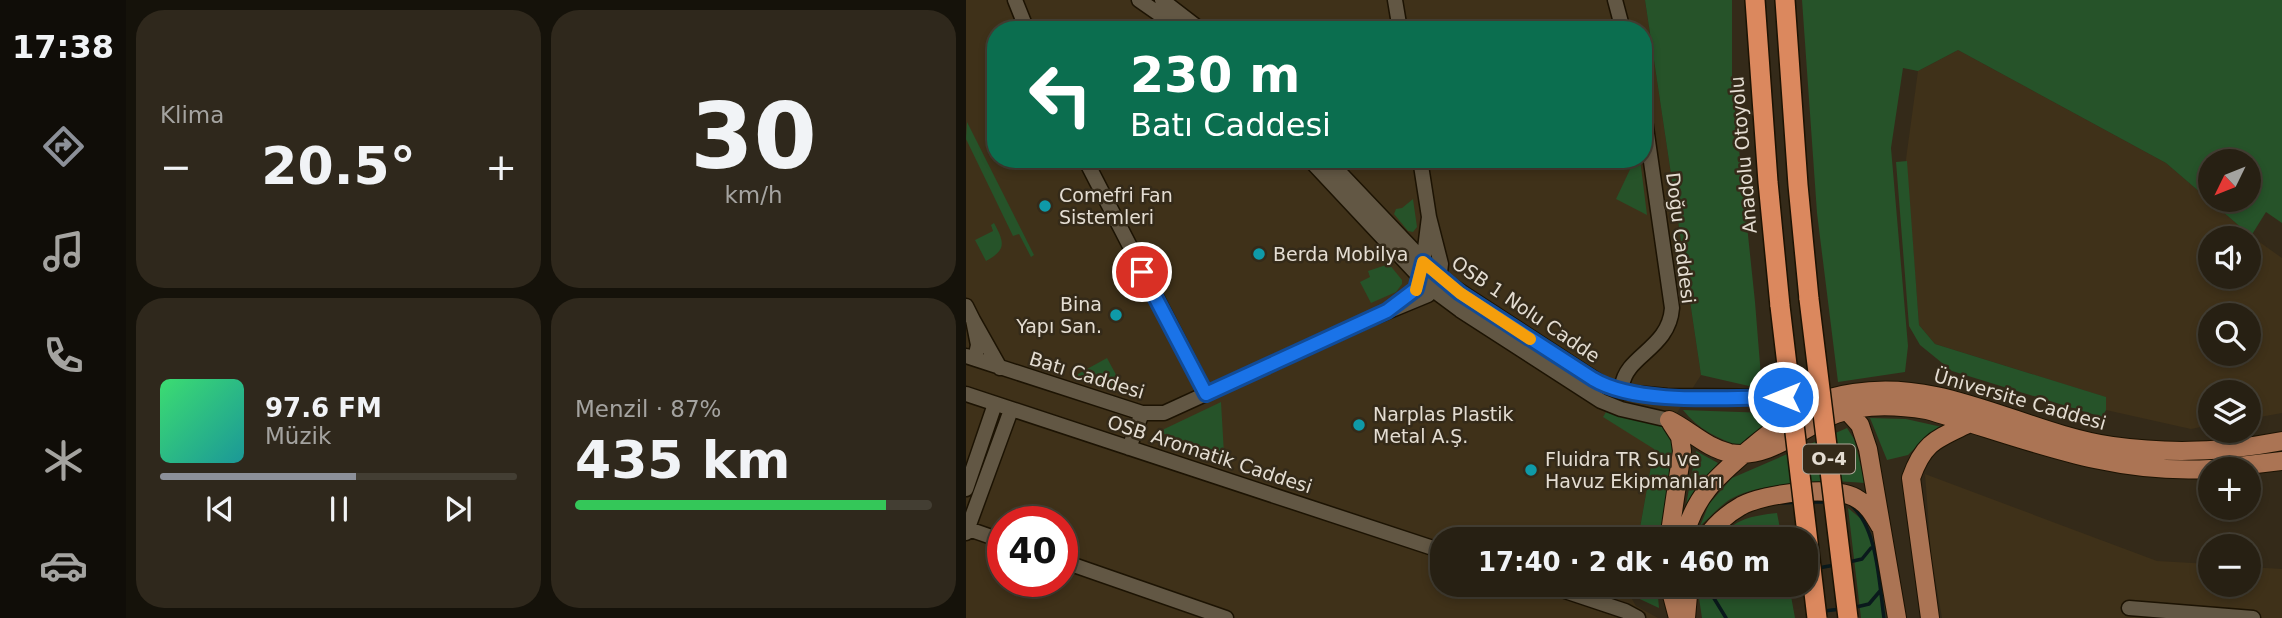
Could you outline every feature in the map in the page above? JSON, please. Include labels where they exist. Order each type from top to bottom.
[{"type":"highway","name":"Anadolu Otoyolu","points":[[1755,0],[1780,306],[1817,618]]},
{"type":"highway","name":"O-4","points":[[1785,0],[1809,299],[1848,618]]},
{"type":"main road","name":"Üniversite Caddesi","points":[[1688,527],[1700,496],[1715,478],[1771,431],[1814,404],[1832,397],[1870,391],[1914,392],[1940,396],[2073,438],[2111,446],[2210,450],[2237,449],[2282,441]]},
{"type":"main road","points":[[1832,397],[1849,411],[1864,434],[1884,531],[1897,618]]},
{"type":"main road","name":"OSB 1 Nolu Cadde","points":[[1669,420],[1702,442],[1731,453],[1744,454],[1776,446],[1819,421],[1871,406],[1927,410],[1970,423]]},
{"type":"main road","points":[[1669,420],[1680,437],[1682,451],[1671,527]]},
{"type":"main road","points":[[1930,618],[1911,478],[1918,459],[1931,442],[1970,423]]},
{"type":"main road","name":"Üniversite Caddesi","points":[[1970,423],[2089,460],[2148,469],[2198,469]]},
{"type":"main road","name":"Üniversite Caddesi","points":[[2261,463],[2282,461]]},
{"type":"main road","points":[[1716,527],[1728,515],[1755,500],[1789,494],[1832,492],[1849,494],[1860,500],[1884,531]]},
{"type":"main road","points":[[1674,597],[1682,618]]},
{"type":"main road","points":[[1680,597],[1682,618]]},
{"type":"main road","points":[[1682,618],[1686,597]]},
{"type":"street","points":[[1015,0],[1023,21]]},
{"type":"street","points":[[1139,0],[1169,21]]},
{"type":"street","points":[[1162,0],[1189,21]]},
{"type":"street","points":[[1395,0],[1398,21]]},
{"type":"street","points":[[1615,0],[1621,21]]},
{"type":"street","points":[[1090,168],[1206,394]]},
{"type":"street","name":"OSB 1 Nolu Cadde","points":[[1317,168],[1437,284],[1597,390],[1621,409],[1669,420]]},
{"type":"street","name":"OSB 1 Nolu Cadde","points":[[1335,168],[1421,271]]},
{"type":"street","points":[[1421,168],[1429,218],[1440,259],[1437,284]]},
{"type":"street","name":"Doğu Caddesi","points":[[1626,392],[1622,386],[1623,378],[1662,337],[1670,322],[1672,308],[1652,168]]},
{"type":"street","points":[[1421,271],[1429,218]]},
{"type":"street","name":"Batı Caddesi","points":[[1387,311],[1413,292],[1421,271]]},
{"type":"street","name":"Batı Caddesi","points":[[971,358],[1142,413],[1164,413],[1387,311],[1420,300],[1437,284]]},
{"type":"street","points":[[970,313],[978,345],[971,358]]},
{"type":"street","points":[[970,313],[1000,368]]},
{"type":"street","name":"Doğu Caddesi","points":[[1597,390],[1636,362]]},
{"type":"street","name":"OSB 1 Nolu Cadde","points":[[1597,390],[1613,389],[1667,396],[1832,397]]},
{"type":"street","name":"OSB Aromatik Caddesi","points":[[966,394],[1430,547]]},
{"type":"street","points":[[966,489],[995,404]]},
{"type":"street","points":[[987,536],[967,530],[1011,410]]},
{"type":"street","points":[[1129,448],[1142,413]]},
{"type":"street","points":[[1078,567],[1226,618]]},
{"type":"street","points":[[1580,597],[1638,618]]},
{"type":"street","points":[[2129,608],[2253,618]]},
{"type":"shaded area","points":[[966,0],[1645,0],[1648,21],[987,21],[987,168],[1652,168],[1652,47],[1701,375],[1654,449],[1640,527],[1430,527],[1430,597],[1631,597],[1636,606],[1658,618],[966,618]]},
{"type":"shaded area","points":[[1958,50],[2166,163],[2198,190],[2198,212],[2223,212],[2239,226],[2198,226],[2198,289],[2261,289],[2261,243],[2282,258],[2282,413],[2261,417],[2261,380],[2198,380],[2198,428],[2191,429],[2106,410],[2105,397],[1935,344],[1919,325],[1906,159],[1918,71]]},
{"type":"shaded area","points":[[1925,474],[2157,561],[2198,563],[2198,597],[2261,597],[2261,568],[2282,569],[2282,618],[1942,618],[1931,555]]},
{"type":"green space","points":[[1645,0],[1732,0],[1732,82],[1762,389],[1701,375],[1652,47],[1652,21],[1648,21]]},
{"type":"green space","points":[[1802,0],[2282,0],[2282,223],[2266,212],[2257,226],[2239,226],[2223,212],[2261,212],[2261,149],[2198,149],[2198,190],[2166,163],[1958,50],[1918,71],[1903,68],[1891,148],[1908,346],[1905,372],[1838,382],[1817,213]]},
{"type":"green space","points":[[967,122],[987,162],[987,168],[990,168],[1034,255],[1031,257],[1019,234],[1013,236],[966,139]]},
{"type":"green space","points":[[1907,161],[1919,325],[1935,344],[2106,397],[2106,410],[2102,417],[1952,371],[1920,345],[1909,326],[1896,162]]},
{"type":"green space","points":[[1631,168],[1641,168],[1647,215],[1616,199]]},
{"type":"green space","points":[[1413,199],[1417,227],[1413,232],[1408,231],[1394,214],[1396,209],[1402,208]]},
{"type":"green space","points":[[994,223],[1002,245],[997,253],[986,261],[975,240],[993,231],[991,225]]},
{"type":"green space","points":[[1389,264],[1402,280],[1402,284],[1396,292],[1371,303],[1360,282],[1370,277],[1368,271]]},
{"type":"green space","points":[[1107,358],[1127,395],[1078,380],[1078,374]]},
{"type":"green space","points":[[1221,402],[1224,454],[1158,432]]},
{"type":"green space","points":[[1683,410],[1768,413],[1767,427],[1740,446],[1709,432],[1695,423]]},
{"type":"green space","points":[[1606,412],[1661,425],[1672,438],[1672,464],[1661,527],[1640,527],[1654,449],[1603,417]]},
{"type":"green space","points":[[1870,418],[1906,419],[1942,427],[1924,439],[1908,455],[1887,460]]},
{"type":"green space","points":[[1847,428],[1854,439],[1865,483],[1815,482],[1757,489],[1729,500],[1700,526],[1709,504],[1732,478]]},
{"type":"green space","points":[[1696,451],[1718,463],[1686,505]]},
{"type":"green space","points":[[1848,508],[1866,523],[1874,543],[1886,618],[1861,618]]},
{"type":"green space","points":[[1777,513],[1780,527],[1731,527],[1745,519]]},
{"type":"green space","points":[[1635,597],[1658,597],[1659,608]]},
{"type":"green space","points":[[1699,597],[1791,597],[1795,618],[1702,618]]},
{"type":"waterway","points":[[1782,503],[1798,502]]},
{"type":"waterway","points":[[1810,502],[1826,502]]},
{"type":"waterway","points":[[1851,505],[1860,515],[1872,542],[1884,618]]},
{"type":"waterway","points":[[1849,562],[1862,559],[1871,548]]},
{"type":"waterway","points":[[1818,568],[1835,565]]},
{"type":"waterway","points":[[1852,608],[1869,604],[1880,591]]},
{"type":"waterway","points":[[1713,597],[1726,618]]},
{"type":"waterway","points":[[1824,611],[1841,609]]},
{"type":"slow traffic","points":[[1416,290],[1423,262],[1460,293],[1530,339]]},
{"type":"place","name":"Comefri Fan Sistemleri","points":[[1045,206]]},
{"type":"place","name":"Berda Mobilya","points":[[1259,254]]},
{"type":"place","name":"Bina Yapı San.","points":[[1116,315]]},
{"type":"place","name":"Narplas Plastik Metal A.Ş.","points":[[1359,425]]},
{"type":"place","name":"Fluidra TR Su ve Havuz Ekipmanları","points":[[1531,470]]},
{"type":"route","points":[[1142,272],[1206,394],[1387,311],[1416,289],[1423,262],[1460,293],[1593,379],[1613,389],[1667,396],[1783,397]]}]
